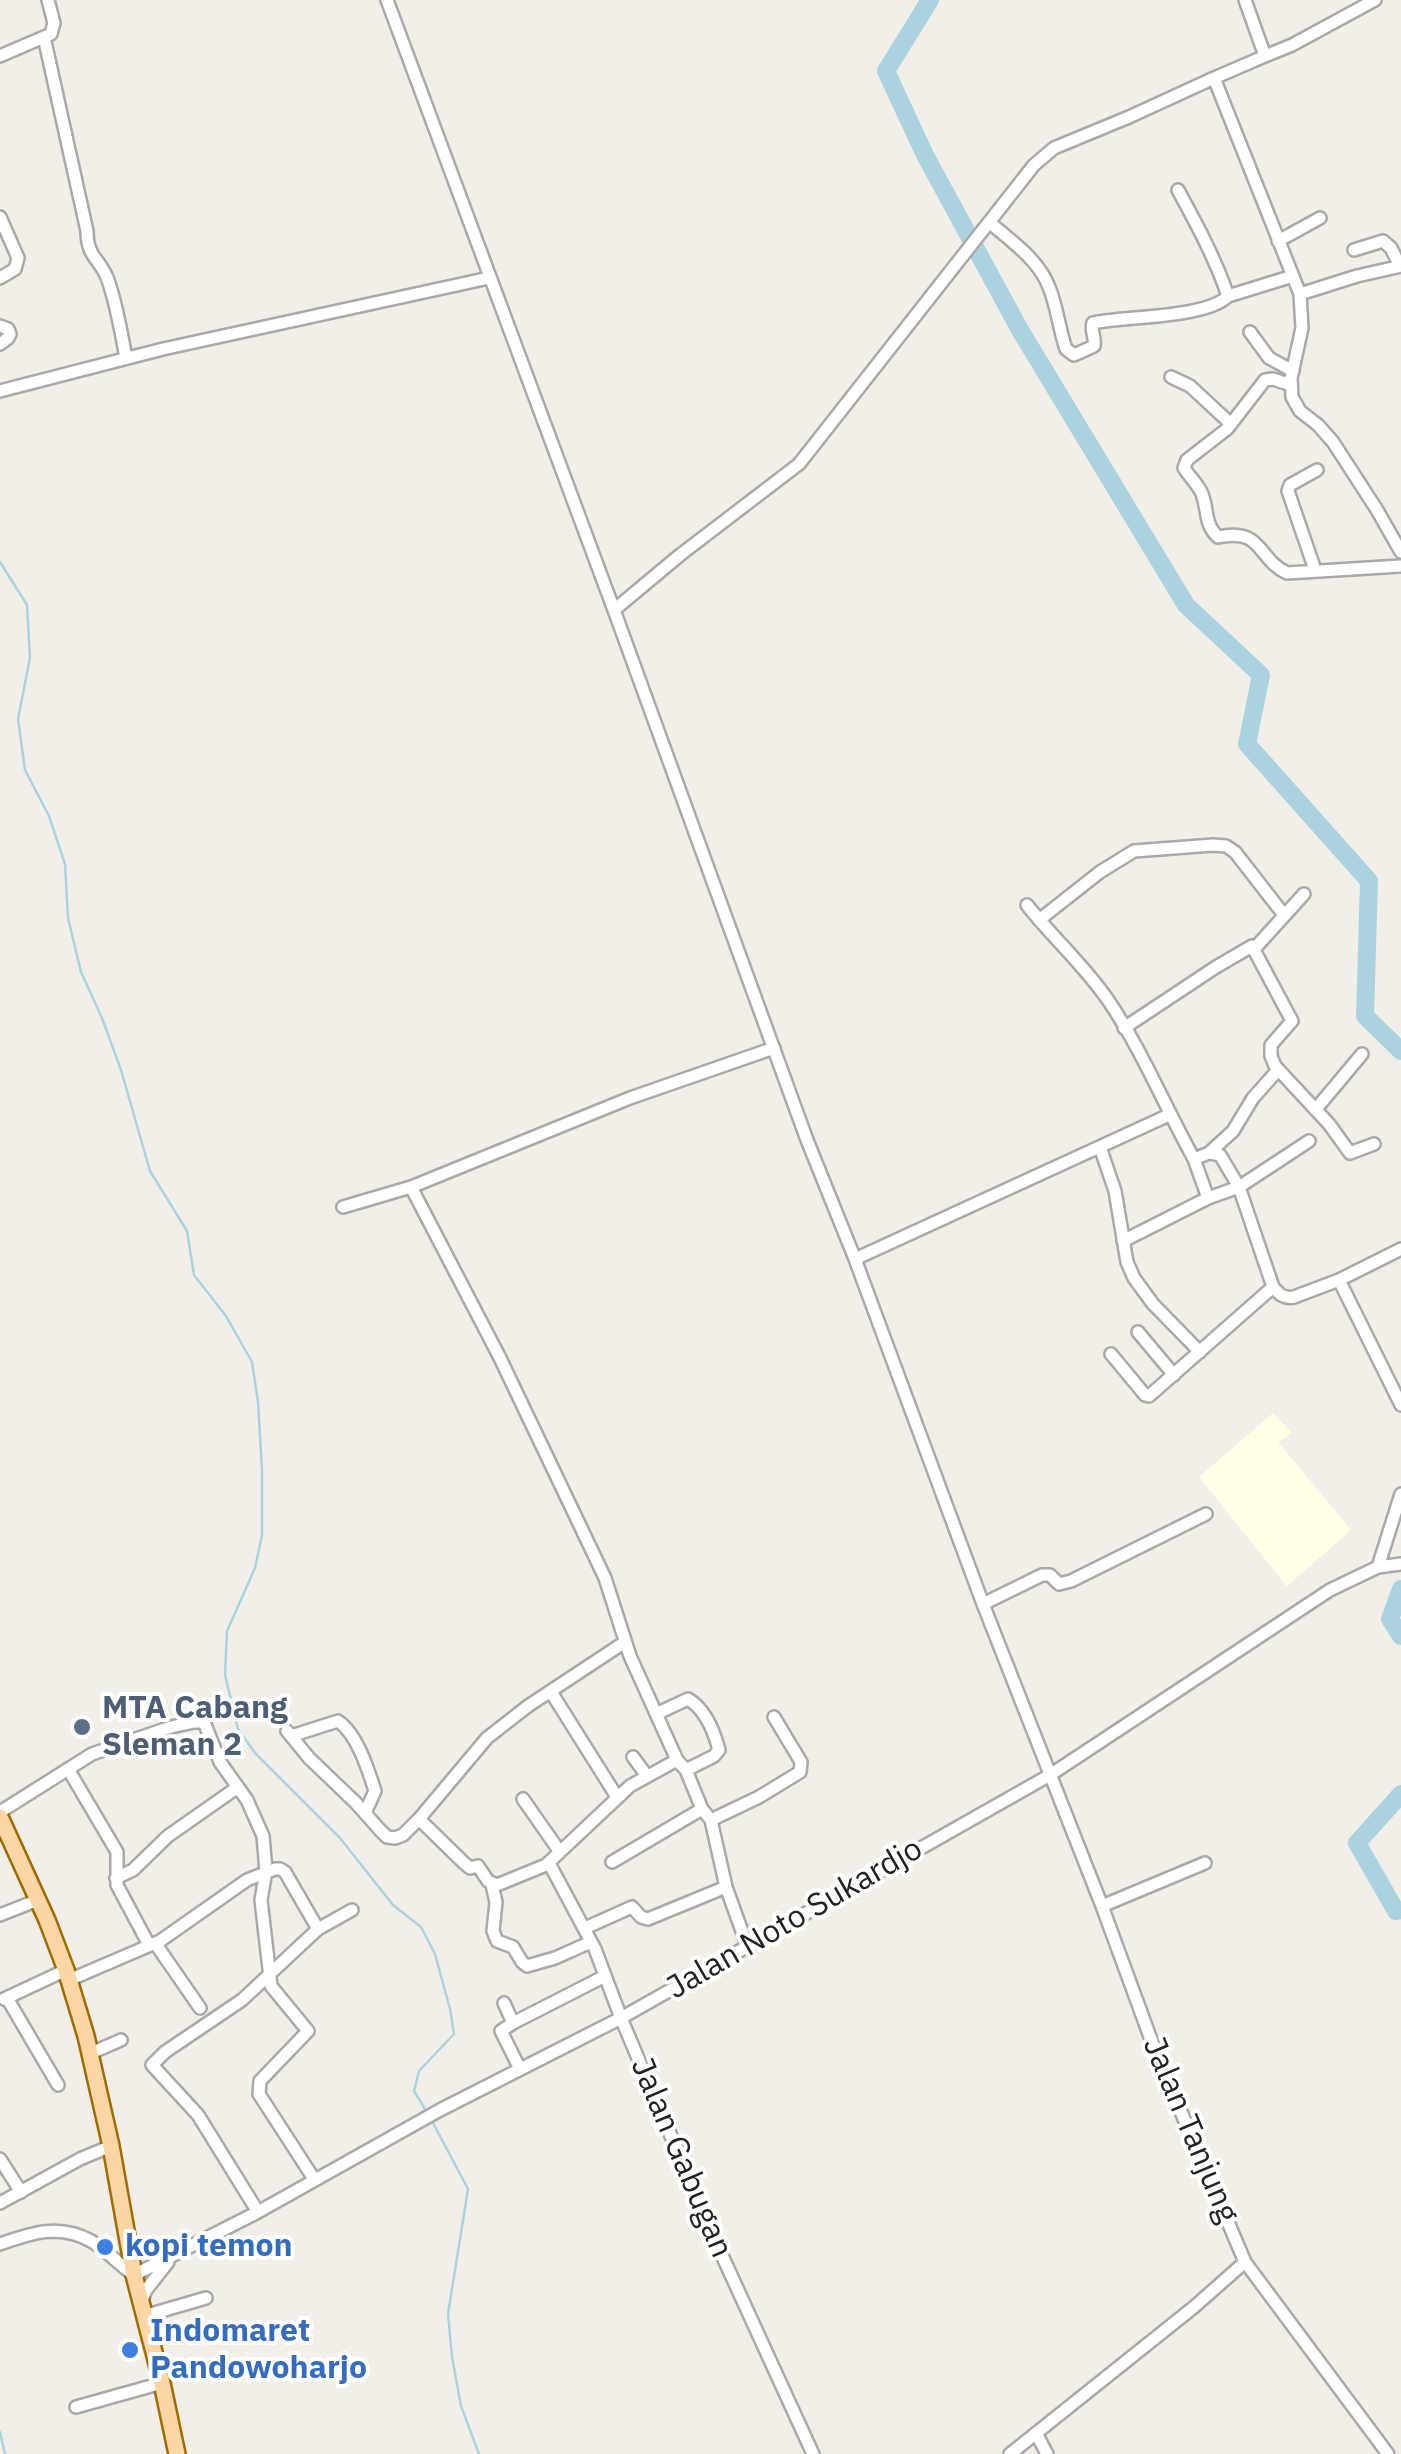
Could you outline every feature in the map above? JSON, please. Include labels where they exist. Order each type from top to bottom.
[{"type":"main road","points":[[0,1815],[68,1975],[91,2053],[134,2275],[176,2454]]},
{"type":"street","points":[[0,56],[54,29],[48,0]]},
{"type":"street","name":"Jalan Tanjung","points":[[386,0],[807,1140],[1156,2053],[1245,2262],[1388,2454]]},
{"type":"street","points":[[1244,0],[1266,56]]},
{"type":"street","points":[[614,610],[799,464],[1034,164],[1054,148],[1292,45],[1375,0]]},
{"type":"street","points":[[44,37],[87,244],[111,289],[126,358]]},
{"type":"street","points":[[1214,78],[1300,294],[1301,342],[1293,371],[1292,397],[1333,442],[1401,552]]},
{"type":"street","points":[[1178,190],[1207,244],[1228,296]]},
{"type":"street","points":[[0,217],[18,258],[15,268],[0,278]]},
{"type":"street","points":[[1278,241],[1320,218]]},
{"type":"street","points":[[989,222],[1044,276],[1063,343],[1071,354],[1094,346],[1094,322],[1200,308],[1293,276]]},
{"type":"street","points":[[1300,294],[1401,266],[1387,242],[1354,250]]},
{"type":"street","points":[[0,390],[126,358],[489,278]]},
{"type":"street","points":[[0,326],[10,334],[0,344]]},
{"type":"street","points":[[1250,332],[1269,358],[1293,371]]},
{"type":"street","points":[[1171,377],[1190,386],[1231,424]]},
{"type":"street","points":[[1291,385],[1265,380],[1231,424],[1184,466],[1204,496],[1204,512],[1211,530],[1218,537],[1241,535],[1283,572],[1401,566]]},
{"type":"street","points":[[1315,570],[1288,491],[1290,485],[1317,470]]},
{"type":"street","points":[[1039,920],[1134,851],[1213,845],[1236,852],[1284,915]]},
{"type":"street","points":[[1254,948],[1304,894]]},
{"type":"street","points":[[1027,905],[1089,973],[1124,1028],[1194,1160],[1208,1198]]},
{"type":"street","points":[[1124,1028],[1216,967],[1249,947],[1254,948]]},
{"type":"street","points":[[1254,948],[1292,1021],[1271,1045],[1278,1070],[1316,1109],[1350,1153],[1374,1144]]},
{"type":"street","points":[[343,1207],[411,1187],[630,1098],[774,1048]]},
{"type":"street","points":[[1316,1109],[1362,1054]]},
{"type":"street","points":[[1194,1160],[1209,1153],[1232,1131],[1252,1098],[1278,1070]]},
{"type":"street","points":[[855,1260],[1169,1114]]},
{"type":"street","points":[[1122,1241],[1208,1198],[1239,1187],[1310,1141]]},
{"type":"street","points":[[1100,1147],[1115,1190],[1127,1262],[1141,1290],[1200,1352]]},
{"type":"street","points":[[1209,1153],[1220,1155],[1239,1187],[1272,1287],[1287,1298],[1339,1280],[1401,1249]]},
{"type":"street","points":[[411,1187],[500,1358],[605,1578],[625,1642],[656,1714],[710,1820],[726,1887],[746,1945]]},
{"type":"street","points":[[1339,1280],[1401,1405]]},
{"type":"street","points":[[1111,1354],[1147,1396],[1272,1287]]},
{"type":"street","points":[[1138,1332],[1174,1376]]},
{"type":"street","points":[[1378,1566],[1401,1494]]},
{"type":"street","points":[[983,1604],[1042,1575],[1050,1575],[1059,1584],[1071,1581],[1206,1514]]},
{"type":"street","name":"Jalan Noto Sukardjo","points":[[134,2275],[258,2212],[440,2110],[621,2018],[1050,1774],[1330,1590],[1378,1566],[1401,1564]]},
{"type":"street","points":[[365,1813],[375,1791],[343,1723],[289,1734],[309,1758],[390,1838],[403,1834],[419,1819],[488,1738],[625,1642]]},
{"type":"street","points":[[551,1692],[617,1797]]},
{"type":"street","points":[[492,1884],[549,1863],[617,1797],[646,1776],[714,1756],[719,1750],[706,1717],[694,1702],[688,1699],[656,1714]]},
{"type":"street","points":[[710,1820],[759,1797],[801,1770],[802,1762],[774,1718]]},
{"type":"street","points":[[0,1815],[109,1746],[204,1722],[220,1762],[256,1816],[263,1836],[266,1871],[262,1900],[273,1991],[308,2032],[260,2081],[259,2094],[314,2179]]},
{"type":"street","points":[[633,1757],[646,1776]]},
{"type":"street","points":[[68,1769],[117,1852],[118,1885],[152,1944],[200,2008]]},
{"type":"street","points":[[116,1878],[133,1870],[168,1836],[238,1787]]},
{"type":"street","points":[[523,1798],[560,1852]]},
{"type":"street","points":[[612,1862],[702,1809]]},
{"type":"street","points":[[419,1819],[462,1862],[470,1868],[480,1868],[492,1884],[497,1941],[514,1947],[524,1965],[555,1958],[591,1942]]},
{"type":"street","name":"Jalan Gabugan","points":[[549,1863],[585,1928],[715,2240],[814,2454]]},
{"type":"street","points":[[1102,1906],[1206,1863]]},
{"type":"street","points":[[58,2085],[3,1999],[68,1975],[78,1977],[152,1944],[246,1880],[266,1871],[285,1872],[318,1929]]},
{"type":"street","points":[[585,1928],[632,1907],[648,1919],[726,1887]]},
{"type":"street","points":[[0,1915],[38,1900]]},
{"type":"street","points":[[258,2212],[198,2115],[152,2066],[164,2052],[242,2000],[318,1929],[352,1910]]},
{"type":"street","points":[[520,2069],[502,2032],[605,1976]]},
{"type":"street","points":[[504,2003],[513,2023]]},
{"type":"street","points":[[91,2053],[121,2040]]},
{"type":"street","points":[[0,2203],[111,2146]]},
{"type":"street","points":[[0,2159],[20,2192]]},
{"type":"street","points":[[0,2244],[36,2232],[73,2233],[93,2242],[134,2275]]},
{"type":"street","name":"Jalan Noto Sukardjo","points":[[142,2310],[154,2278],[174,2254]]},
{"type":"street","points":[[1010,2454],[1245,2262]]},
{"type":"street","points":[[142,2310],[206,2298]]},
{"type":"street","points":[[76,2408],[162,2383]]},
{"type":"street","points":[[1036,2433],[1047,2454]]},
{"type":"shaded area","points":[[1273,1413],[1292,1433],[1278,1442],[1351,1530],[1287,1586],[1199,1477]]},
{"type":"waterway","points":[[930,0],[886,71],[925,155],[1020,330],[1186,605],[1261,675],[1247,744],[1369,881],[1365,1016],[1401,1051]]},
{"type":"waterway","points":[[0,562],[27,605],[30,658],[18,719],[25,770],[49,816],[65,864],[68,918],[81,972],[121,1070],[150,1171],[187,1231],[194,1275],[226,1316],[252,1362],[262,1470],[262,1535],[255,1568],[227,1631],[225,1675],[238,1729],[255,1753],[340,1838],[393,1905],[421,1927],[435,1954],[454,2034],[419,2071],[414,2091],[428,2114]]},
{"type":"waterway","points":[[1401,1589],[1390,1619],[1401,1636]]},
{"type":"waterway","points":[[1401,1794],[1357,1843],[1396,1911],[1401,1910]]},
{"type":"waterway","points":[[432,2121],[468,2189],[448,2314],[461,2406],[479,2454]]},
{"type":"waterway","points":[[0,2432],[5,2454]]},
{"type":"place","name":"MTA Cabang Sleman 2","points":[[82,1727]]},
{"type":"place","name":"kopi temon","points":[[105,2247]]},
{"type":"place","name":"Indomaret Pandowoharjo","points":[[130,2350]]}]
